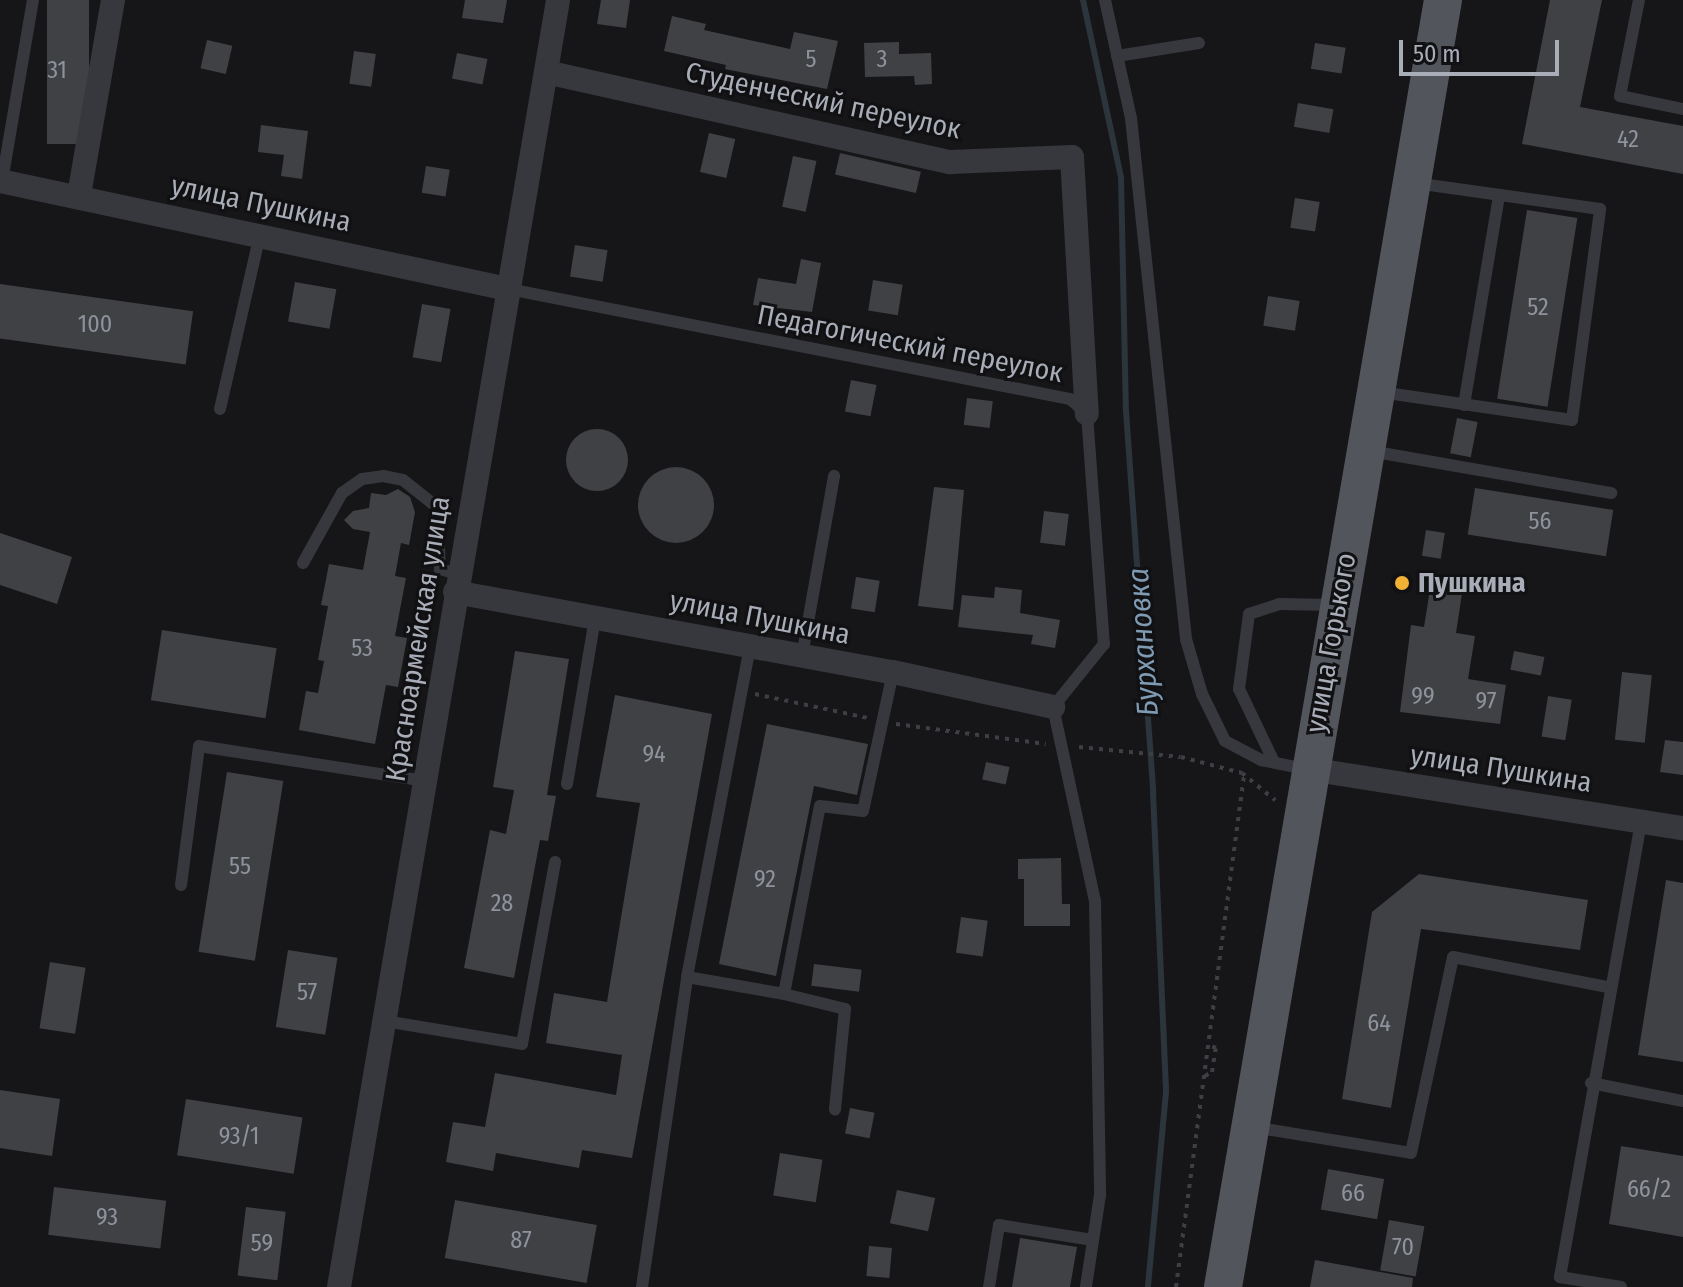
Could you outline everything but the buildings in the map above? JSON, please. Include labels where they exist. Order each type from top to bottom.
[{"type":"main road","name":"улица Горького","points":[[1223,1287],[1250,1126],[1292,766],[1337,605],[1408,182],[1443,0]]},
{"type":"street","points":[[79,195],[113,0]]},
{"type":"street","name":"Красноармейская улица","points":[[339,1287],[558,0]]},
{"type":"street","name":"Студенческий переулок","points":[[546,72],[950,162],[1072,157],[1087,414]]},
{"type":"street","name":"улица Пушкина","points":[[1,181],[79,195],[508,289]]},
{"type":"street","name":"улица Пушкина","points":[[457,583],[595,618],[893,672],[1053,707]]},
{"type":"street","name":"улица Пушкина","points":[[1292,766],[1683,828]]},
{"type":"lane","points":[[1,181],[33,0]]},
{"type":"lane","points":[[1105,0],[1131,118],[1186,639],[1202,694],[1225,741],[1292,766]]},
{"type":"lane","points":[[1639,0],[1620,96],[1683,109]]},
{"type":"lane","points":[[1117,56],[1199,43]]},
{"type":"lane","points":[[1373,391],[1572,420],[1600,209],[1408,182]]},
{"type":"lane","points":[[1464,405],[1499,195]]},
{"type":"lane","points":[[220,409],[260,235]]},
{"type":"lane","name":"Педагогический переулок","points":[[508,289],[1070,399],[1087,414],[1104,644],[1053,707]]},
{"type":"lane","points":[[1363,450],[1611,493]]},
{"type":"lane","points":[[303,563],[342,493],[362,479],[383,476],[403,480],[437,507],[440,569],[457,583]]},
{"type":"lane","points":[[802,656],[834,476]]},
{"type":"lane","points":[[1292,766],[1239,689],[1249,614],[1279,604],[1337,605]]},
{"type":"lane","points":[[567,784],[595,618]]},
{"type":"lane","points":[[642,1287],[687,977],[750,646]]},
{"type":"lane","points":[[784,994],[820,806],[863,811],[893,672]]},
{"type":"lane","points":[[1053,707],[1095,901],[1100,1195],[1086,1287]]},
{"type":"lane","points":[[181,885],[199,746],[426,781]]},
{"type":"lane","points":[[1621,1287],[1560,1277],[1608,987],[1641,821]]},
{"type":"lane","points":[[385,1021],[522,1044],[555,862]]},
{"type":"lane","points":[[1250,1126],[1411,1153],[1453,957],[1608,987]]},
{"type":"lane","points":[[687,977],[784,994],[845,1009],[835,1110]]},
{"type":"lane","points":[[1591,1083],[1683,1101]]},
{"type":"lane","points":[[989,1287],[999,1225],[1093,1240]]},
{"type":"path","points":[[741,691],[883,721],[1165,756],[1244,775],[1275,800]]},
{"type":"path","points":[[1176,1287],[1244,775]]},
{"type":"waterway","name":"Бурхановка","points":[[1083,0],[1121,177],[1126,411],[1153,792],[1166,1092],[1148,1287]]},
{"type":"place","name":"Пушкина","points":[[1402,583]]}]
